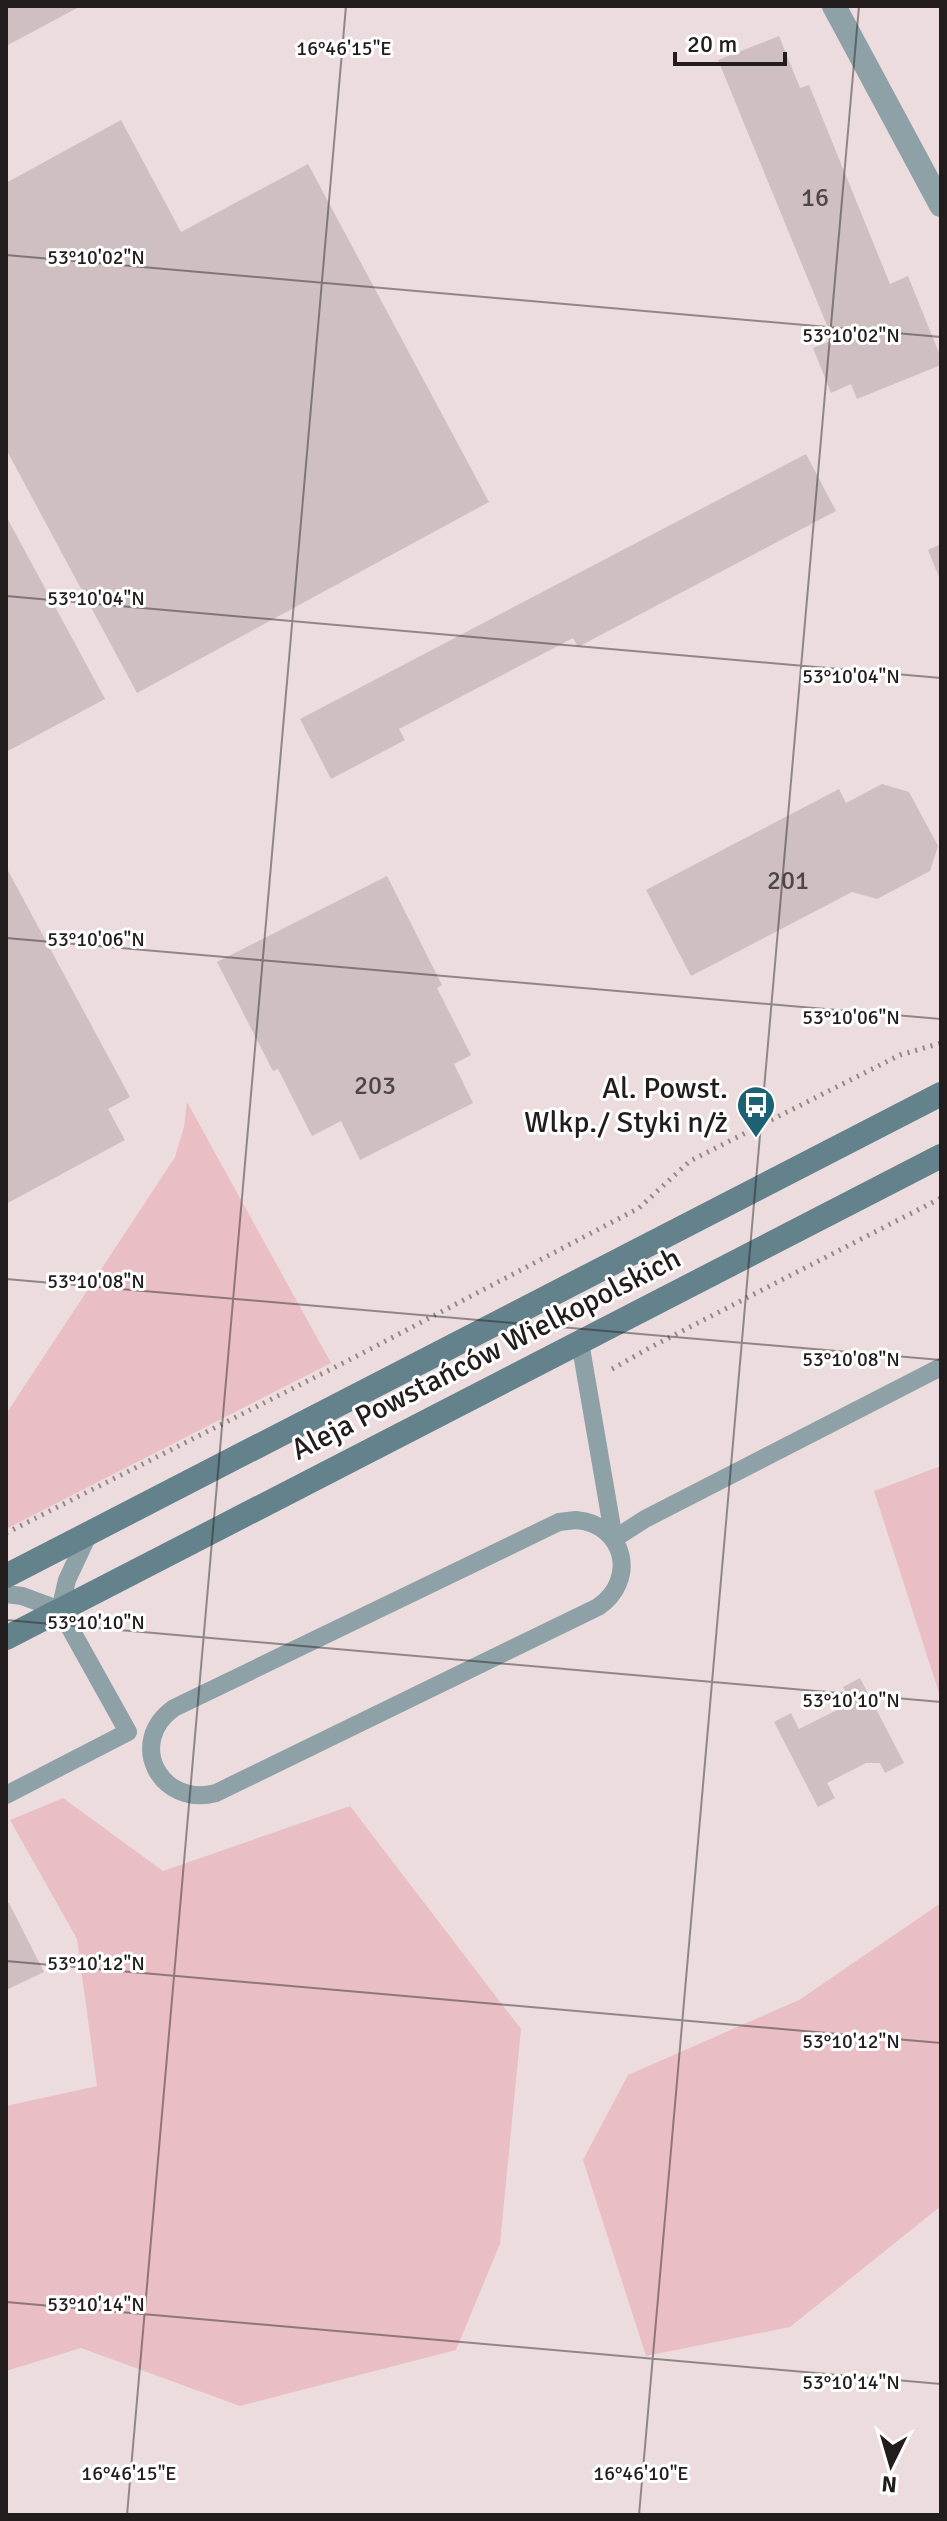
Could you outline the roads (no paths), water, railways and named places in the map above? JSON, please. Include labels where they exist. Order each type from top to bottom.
[{"type":"main road","name":"Aleja Powstańców Wielkopolskich","points":[[6,1576],[941,1094]]},
{"type":"main road","name":"Aleja Powstańców Wielkopolskich","points":[[6,1638],[941,1156]]},
{"type":"street","points":[[834,6],[941,205]]},
{"type":"lane","points":[[174,1708],[161,1720],[153,1736],[151,1753],[156,1770],[166,1783],[181,1793],[198,1796],[216,1793],[598,1607],[616,1589],[622,1573],[621,1555],[614,1539],[580,1342]]},
{"type":"lane","points":[[614,1539],[645,1519],[941,1367]]},
{"type":"lane","points":[[6,1795],[174,1708],[559,1522],[576,1520],[593,1523],[614,1539]]},
{"type":"lane","points":[[60,1610],[67,1580],[89,1533]]},
{"type":"lane","points":[[6,1594],[22,1596],[60,1610],[128,1732]]},
{"type":"place","name":"Al. Powst. Wlkp./ Styki n/ż","points":[[756,1139]]}]
